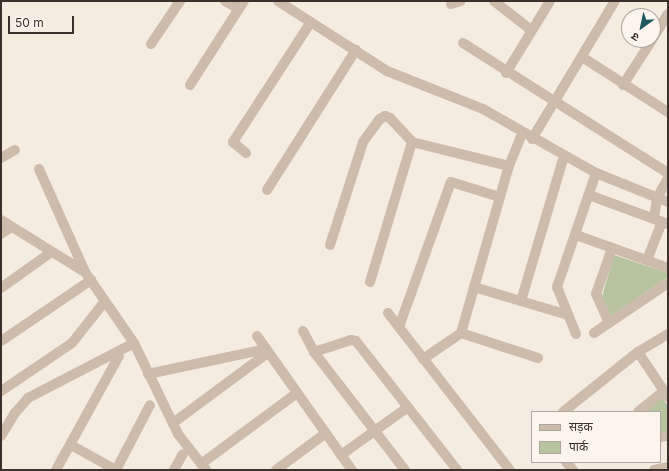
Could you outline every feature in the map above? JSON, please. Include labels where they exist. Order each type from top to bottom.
[{"type":"street","points":[[151,44],[180,1]]},
{"type":"street","points":[[190,85],[242,5],[225,1]]},
{"type":"street","points":[[278,1],[387,71],[483,109],[532,139],[596,174],[668,202]]},
{"type":"street","points":[[494,1],[506,5],[531,30]]},
{"type":"street","points":[[506,72],[550,1]]},
{"type":"street","points":[[532,139],[615,1]]},
{"type":"street","points":[[246,153],[233,142],[311,22]]},
{"type":"street","points":[[463,43],[506,72],[668,172]]},
{"type":"street","points":[[623,85],[646,48]]},
{"type":"street","points":[[268,190],[356,50]]},
{"type":"street","points":[[582,57],[623,85],[668,112]]},
{"type":"street","points":[[330,245],[363,142],[384,116],[390,118],[412,142],[509,166]]},
{"type":"street","points":[[423,359],[461,333],[509,166],[522,133]]},
{"type":"street","points":[[370,282],[412,142]]},
{"type":"street","points":[[1,158],[15,150]]},
{"type":"street","points":[[521,302],[564,156]]},
{"type":"street","points":[[39,169],[88,276],[134,343],[173,424],[186,447],[203,467],[298,393]]},
{"type":"street","points":[[576,334],[558,287],[596,174]]},
{"type":"street","points":[[647,260],[661,221],[657,198],[668,178]]},
{"type":"street","points":[[399,327],[406,313],[451,182],[500,197]]},
{"type":"street","points":[[589,195],[661,221]]},
{"type":"street","points":[[1,220],[88,276]]},
{"type":"street","points":[[1,234],[11,227]]},
{"type":"street","points":[[576,235],[668,268]]},
{"type":"street","points":[[609,323],[596,294],[612,248]]},
{"type":"street","points":[[1,288],[50,252]]},
{"type":"street","points":[[1,341],[88,276]]},
{"type":"street","points":[[594,333],[668,283]]},
{"type":"street","points":[[474,287],[568,315]]},
{"type":"street","points":[[1,391],[72,343],[106,301]]},
{"type":"street","points":[[388,313],[510,470]]},
{"type":"street","points":[[303,331],[314,352],[405,470]]},
{"type":"street","points":[[461,333],[538,358]]},
{"type":"street","points":[[564,411],[638,352],[668,334]]},
{"type":"street","points":[[258,336],[352,470]]},
{"type":"street","points":[[314,352],[351,340],[356,341],[457,470]]},
{"type":"street","points":[[1,436],[15,412],[28,398],[134,343]]},
{"type":"street","points":[[148,374],[268,350]]},
{"type":"street","points":[[173,424],[268,350]]},
{"type":"street","points":[[638,352],[666,394],[640,411]]},
{"type":"street","points":[[56,470],[119,356]]},
{"type":"street","points":[[71,445],[116,470],[150,405]]},
{"type":"street","points":[[341,455],[408,407]]},
{"type":"street","points":[[276,470],[326,433]]},
{"type":"street","points":[[174,470],[182,454]]},
{"type":"street","points":[[654,470],[668,467]]},
{"type":"green space","points":[[614,255],[668,273],[668,277],[611,316],[601,300]]},
{"type":"green space","points":[[662,397],[668,406],[668,432],[661,434],[661,411],[644,411]]}]
